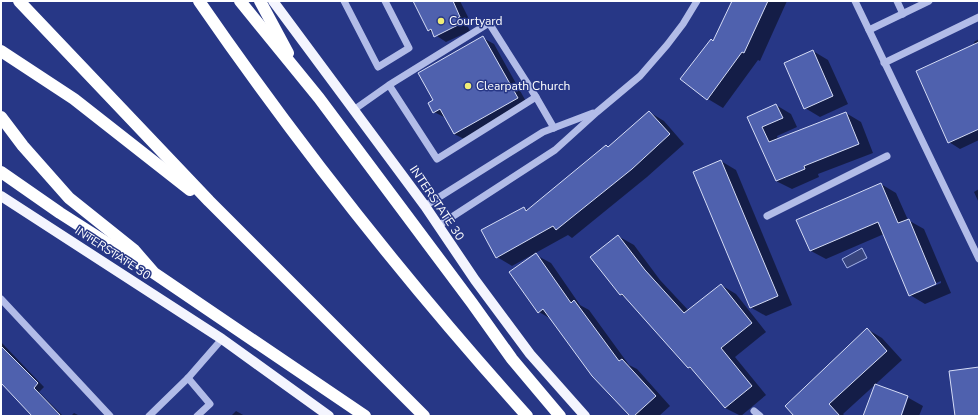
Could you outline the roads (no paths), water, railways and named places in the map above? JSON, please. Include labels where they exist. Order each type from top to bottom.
[{"type":"highway","points":[[19,1],[227,220],[424,416]]},
{"type":"highway","points":[[199,1],[254,81],[371,234],[493,379],[527,416]]},
{"type":"highway","points":[[240,1],[302,78],[429,245],[512,359],[560,416]]},
{"type":"highway","points":[[260,1],[302,78]]},
{"type":"highway","points":[[1,51],[74,99],[227,220]]},
{"type":"highway","points":[[1,117],[23,146],[70,198],[134,250],[154,273]]},
{"type":"highway","points":[[1,172],[60,213],[154,273],[365,416]]},
{"type":"main road","name":"INTERSTATE 30","points":[[273,1],[425,206],[475,280],[526,347],[585,416]]},
{"type":"main road","name":"INTERSTATE 30","points":[[1,196],[222,339],[329,416]]},
{"type":"street","points":[[344,1],[378,67],[409,48],[385,1]]},
{"type":"street","points":[[855,1],[979,259]]},
{"type":"street","points":[[897,1],[903,14]]},
{"type":"street","points":[[869,30],[929,1]]},
{"type":"street","points":[[438,226],[555,150],[596,112],[640,76],[667,45],[694,2]]},
{"type":"street","points":[[884,62],[979,17]]},
{"type":"street","points":[[354,109],[389,85],[488,23],[536,97],[554,128]]},
{"type":"street","points":[[389,85],[437,159],[536,97]]},
{"type":"street","points":[[425,206],[543,132],[596,112]]},
{"type":"street","points":[[767,216],[887,156]]},
{"type":"street","points":[[1,299],[110,416]]},
{"type":"street","points":[[149,416],[188,378],[222,339]]},
{"type":"street","points":[[188,378],[210,404],[197,416]]},
{"type":"water","points":[[862,248],[867,258],[847,268],[842,259]]},
{"type":"place","name":"Courtyard","points":[[441,21]]},
{"type":"place","name":"Clearpath Church","points":[[468,86]]}]
